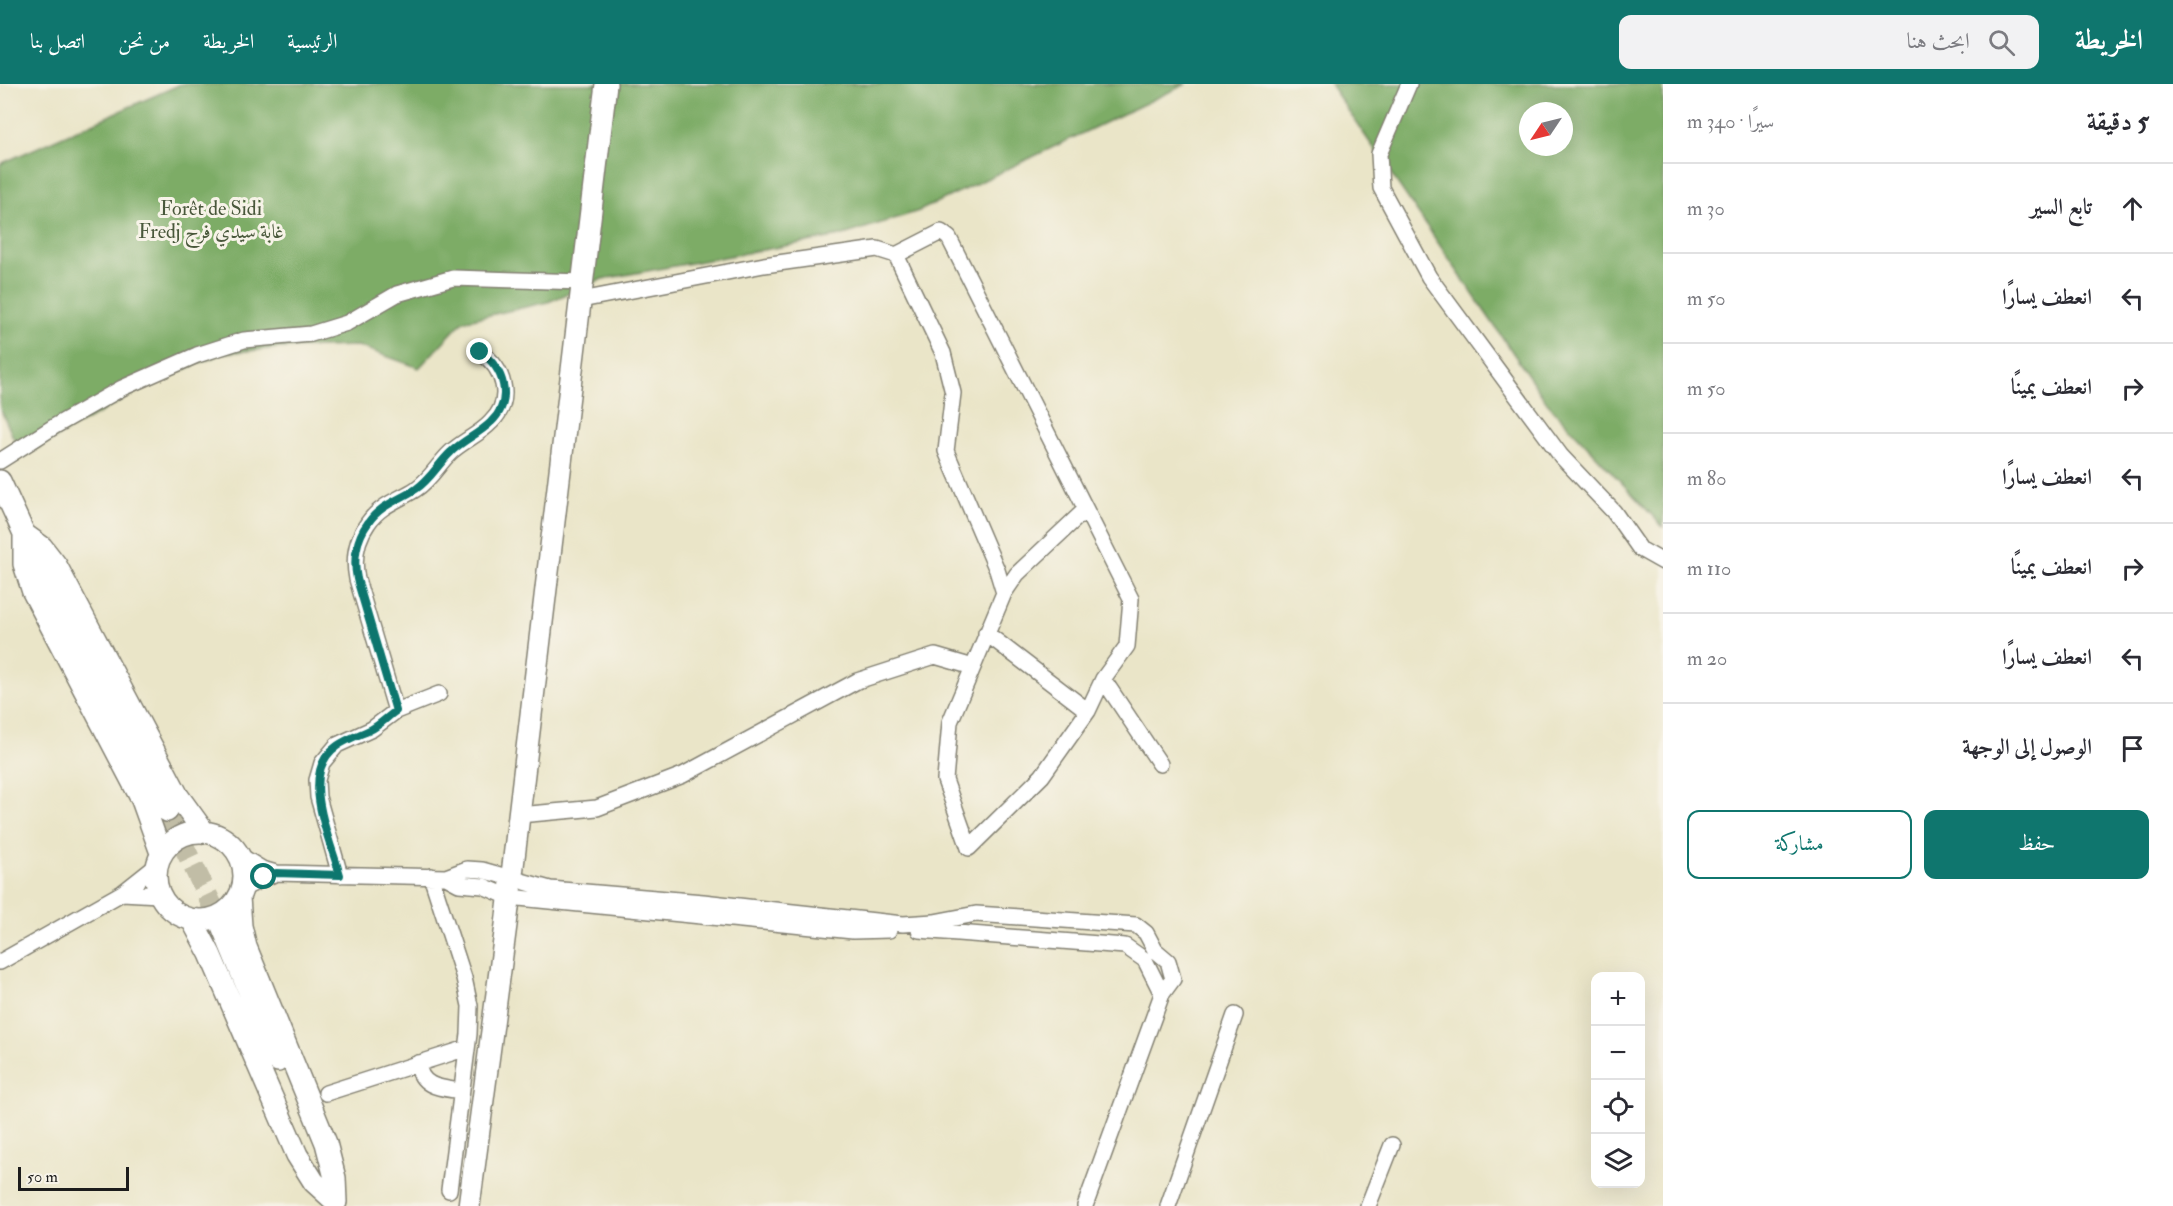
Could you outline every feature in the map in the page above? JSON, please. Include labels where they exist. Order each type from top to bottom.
[{"type":"main road","points":[[469,1206],[511,887],[606,84]]},
{"type":"main road","points":[[0,481],[24,534],[167,811]]},
{"type":"main road","points":[[24,534],[42,547],[56,565],[178,796],[204,832]]},
{"type":"main road","points":[[24,534],[24,564],[33,592],[145,806],[159,860],[155,881],[159,895],[167,907],[178,916],[206,921],[231,908],[241,893]]},
{"type":"main road","points":[[159,860],[179,836],[204,832],[224,840],[239,855],[243,868],[241,926],[246,946],[330,1154],[337,1204]]},
{"type":"main road","points":[[192,920],[210,954],[301,1162],[314,1182],[337,1204]]},
{"type":"main road","points":[[222,926],[337,1204]]},
{"type":"street","points":[[1410,84],[1379,154],[1381,188],[1428,277],[1561,456],[1614,512],[1640,549],[1663,562]]},
{"type":"street","points":[[0,461],[122,388],[197,356],[244,340],[311,334],[347,323],[397,294],[453,278],[582,291],[877,249],[896,255],[941,232],[949,238],[1131,599],[1127,646],[1103,679],[1088,711],[1042,776],[969,848],[945,780],[950,722],[1004,593],[1025,566],[1085,510]]},
{"type":"street","points":[[896,255],[943,353],[953,393],[946,451],[997,570],[1004,593]]},
{"type":"street","points":[[396,711],[357,579],[355,564],[357,546],[364,529],[375,514],[423,483],[451,452],[495,419],[504,396],[502,379],[494,363],[480,352]]},
{"type":"street","points":[[986,633],[1088,711]]},
{"type":"street","points":[[519,814],[597,808],[683,775],[857,681],[897,668],[935,656],[973,667]]},
{"type":"street","points":[[1103,679],[1160,764]]},
{"type":"street","points":[[340,875],[318,797],[319,771],[327,756],[338,746],[372,729],[396,711],[440,694]]},
{"type":"street","points":[[239,855],[256,866],[276,873],[439,876],[459,884],[511,887],[701,909],[903,924],[934,922],[976,914],[1130,924],[1146,933],[1155,950],[1172,966],[1173,979],[1162,994],[1085,1206]]},
{"type":"street","points":[[0,962],[122,893],[159,860]]},
{"type":"street","points":[[241,893],[276,873]]},
{"type":"street","points":[[439,876],[468,992],[470,1020],[449,1190]]},
{"type":"street","points":[[122,893],[159,895]]},
{"type":"street","points":[[701,909],[852,931],[910,930],[1117,944],[1139,953],[1162,994]]},
{"type":"street","points":[[1168,1206],[1235,1015]]},
{"type":"street","points":[[326,1093],[467,1048]]},
{"type":"street","points":[[418,1063],[423,1078],[430,1085],[461,1091]]},
{"type":"street","points":[[1368,1206],[1392,1145]]},
{"type":"green space","name":"Forêt de Sidi Fredj غابة سيدي فرج","points":[[181,84],[1186,84],[919,211],[840,236],[603,279],[548,302],[463,321],[419,368],[358,346],[278,348],[224,353],[152,383],[22,457],[0,408],[0,164]]},
{"type":"green space","points":[[1330,84],[1663,84],[1663,527],[1547,403]]},
{"type":"tunnel","points":[[167,811],[222,926]]},
{"type":"route","points":[[264,877],[276,873],[340,875],[318,797],[319,771],[332,750],[372,729],[396,711],[357,579],[355,564],[357,546],[364,529],[375,514],[389,503],[416,489],[430,477],[451,452],[495,419],[504,396],[502,379],[494,363],[480,352]]}]
